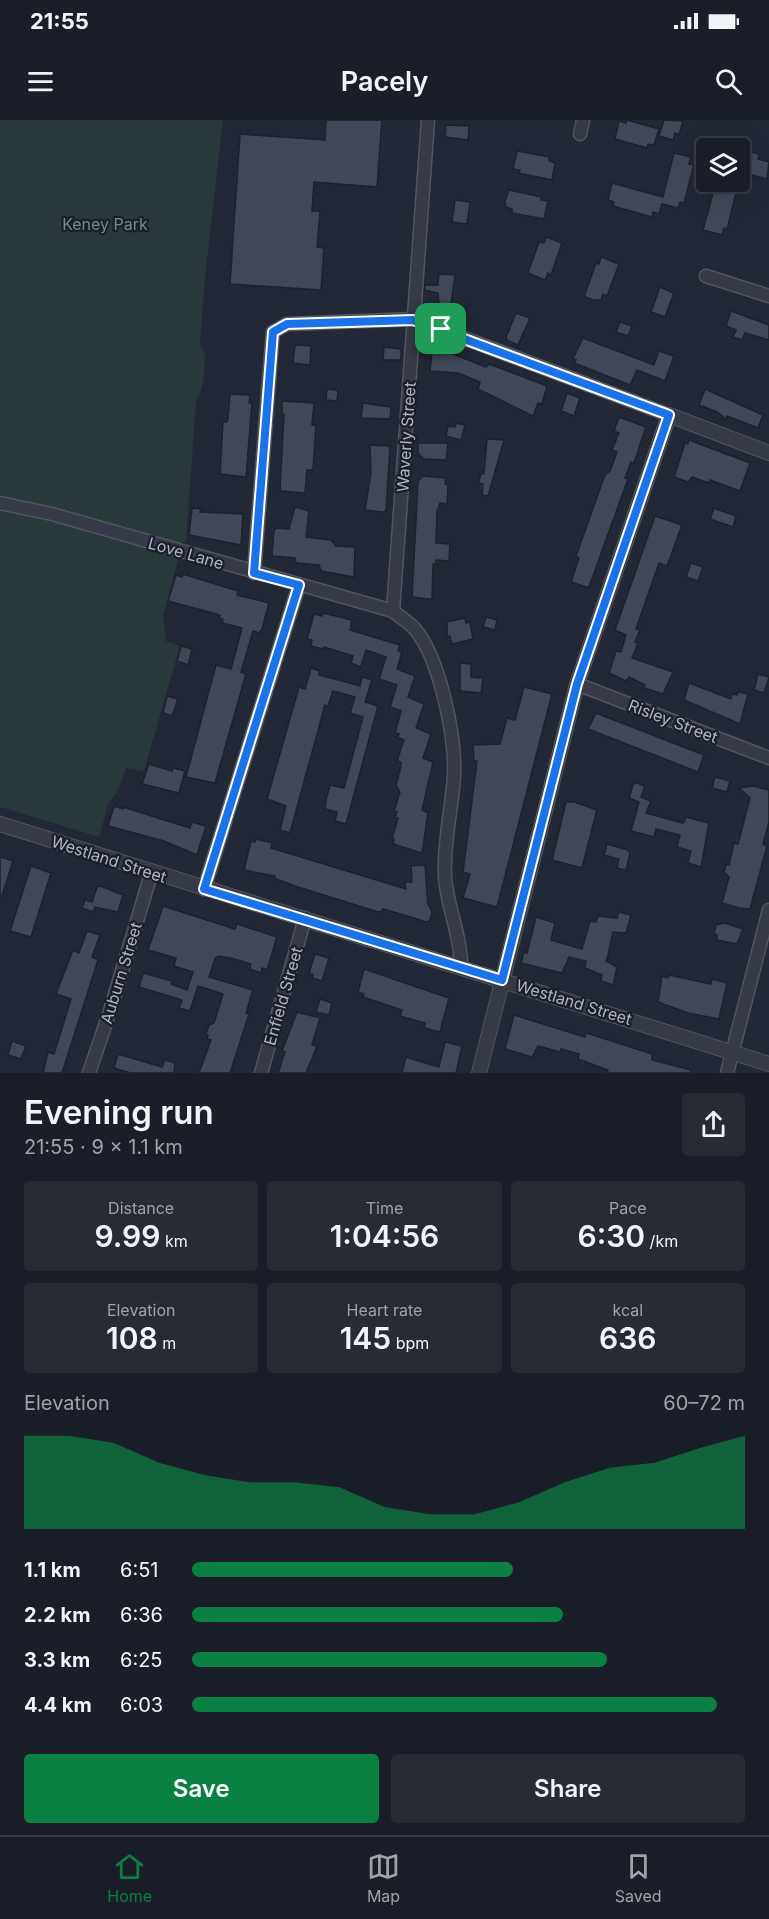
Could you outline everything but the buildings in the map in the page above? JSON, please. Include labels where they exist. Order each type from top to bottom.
[{"type":"street","name":"Waverly Street","points":[[393,611],[428,120]]},
{"type":"street","points":[[580,134],[583,120]]},
{"type":"street","points":[[706,276],[769,296]]},
{"type":"street","points":[[254,573],[273,332],[287,324],[413,320],[769,453]]},
{"type":"street","points":[[479,1073],[577,684],[669,415]]},
{"type":"street","name":"Love Lane","points":[[0,503],[52,514],[393,611],[415,629],[428,651],[442,691],[452,737],[454,773],[445,876],[461,947],[461,966]]},
{"type":"street","points":[[204,889],[299,585]]},
{"type":"street","name":"Risley Street","points":[[577,684],[769,758]]},
{"type":"street","name":"Westland Street","points":[[0,824],[769,1064]]},
{"type":"street","name":"Auburn Street","points":[[89,1073],[152,871]]},
{"type":"street","points":[[727,1073],[769,910]]},
{"type":"street","name":"Enfield Street","points":[[261,1073],[305,918]]},
{"type":"green space","name":"Keney Park","points":[[0,120],[223,120],[205,277],[200,345],[205,354],[205,367],[196,403],[186,542],[183,542],[163,616],[166,641],[180,646],[144,771],[126,768],[118,791],[108,804],[99,837],[0,807]]},
{"type":"route","points":[[413,320],[441,329],[669,415],[577,684],[502,980],[204,889],[299,585],[254,573],[273,332],[287,324],[413,320]]}]
